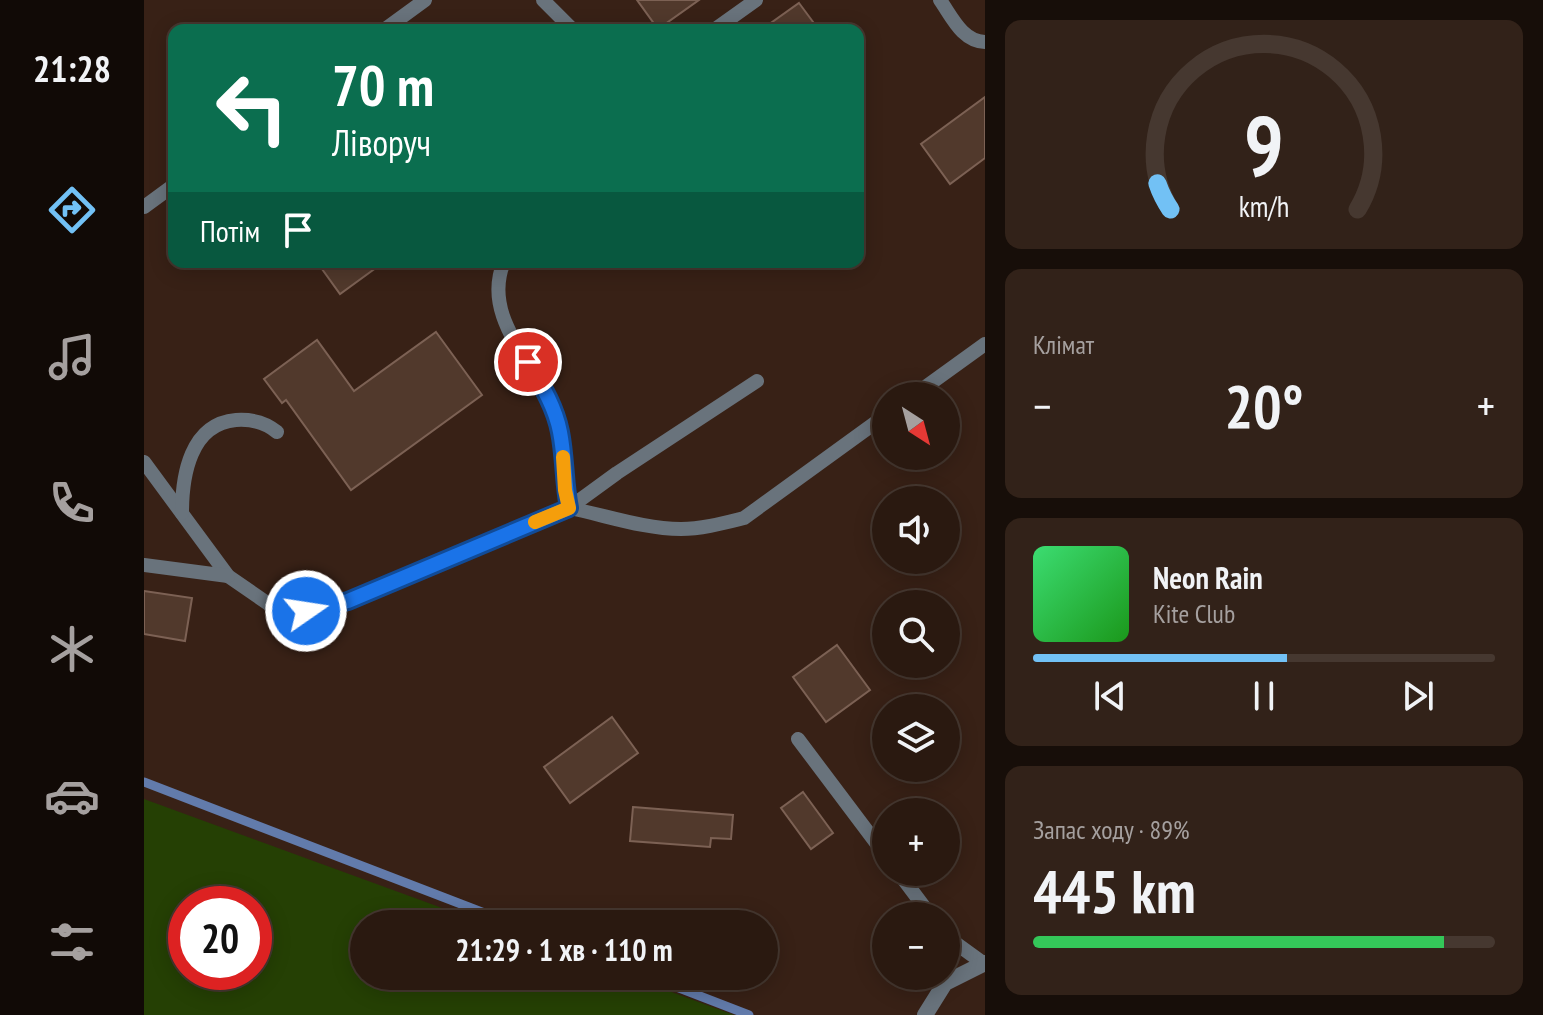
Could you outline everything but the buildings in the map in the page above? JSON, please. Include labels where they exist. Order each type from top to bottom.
[{"type":"street","points":[[925,1015],[945,983],[984,963]]},
{"type":"lane","points":[[392,24],[425,0]]},
{"type":"lane","points":[[543,0],[567,24]]},
{"type":"lane","points":[[722,24],[756,0]]},
{"type":"lane","points":[[940,0],[964,34],[973,41],[985,42]]},
{"type":"lane","points":[[144,207],[168,189]]},
{"type":"lane","points":[[502,268],[499,297],[504,320],[554,411],[562,445],[569,508]]},
{"type":"lane","points":[[932,382],[985,344]]},
{"type":"lane","points":[[144,462],[228,576],[270,605],[306,611],[348,601],[569,508],[757,381]]},
{"type":"lane","points":[[182,514],[182,490],[188,461],[198,440],[212,428],[228,421],[258,422],[277,432]]},
{"type":"lane","points":[[569,508],[681,529],[744,518],[872,425]]},
{"type":"lane","points":[[144,565],[228,576]]},
{"type":"lane","points":[[798,739],[872,837]]},
{"type":"lane","points":[[960,946],[984,963]]},
{"type":"green space","points":[[144,799],[448,910],[350,910],[350,990],[666,990],[734,1015],[144,1015]]},
{"type":"waterway","points":[[144,782],[477,910]]},
{"type":"waterway","points":[[684,990],[749,1015]]},
{"type":"slow traffic","points":[[535,522],[569,508],[563,457]]},
{"type":"route","points":[[306,611],[348,601],[569,508],[562,445],[554,411],[528,362]]}]
